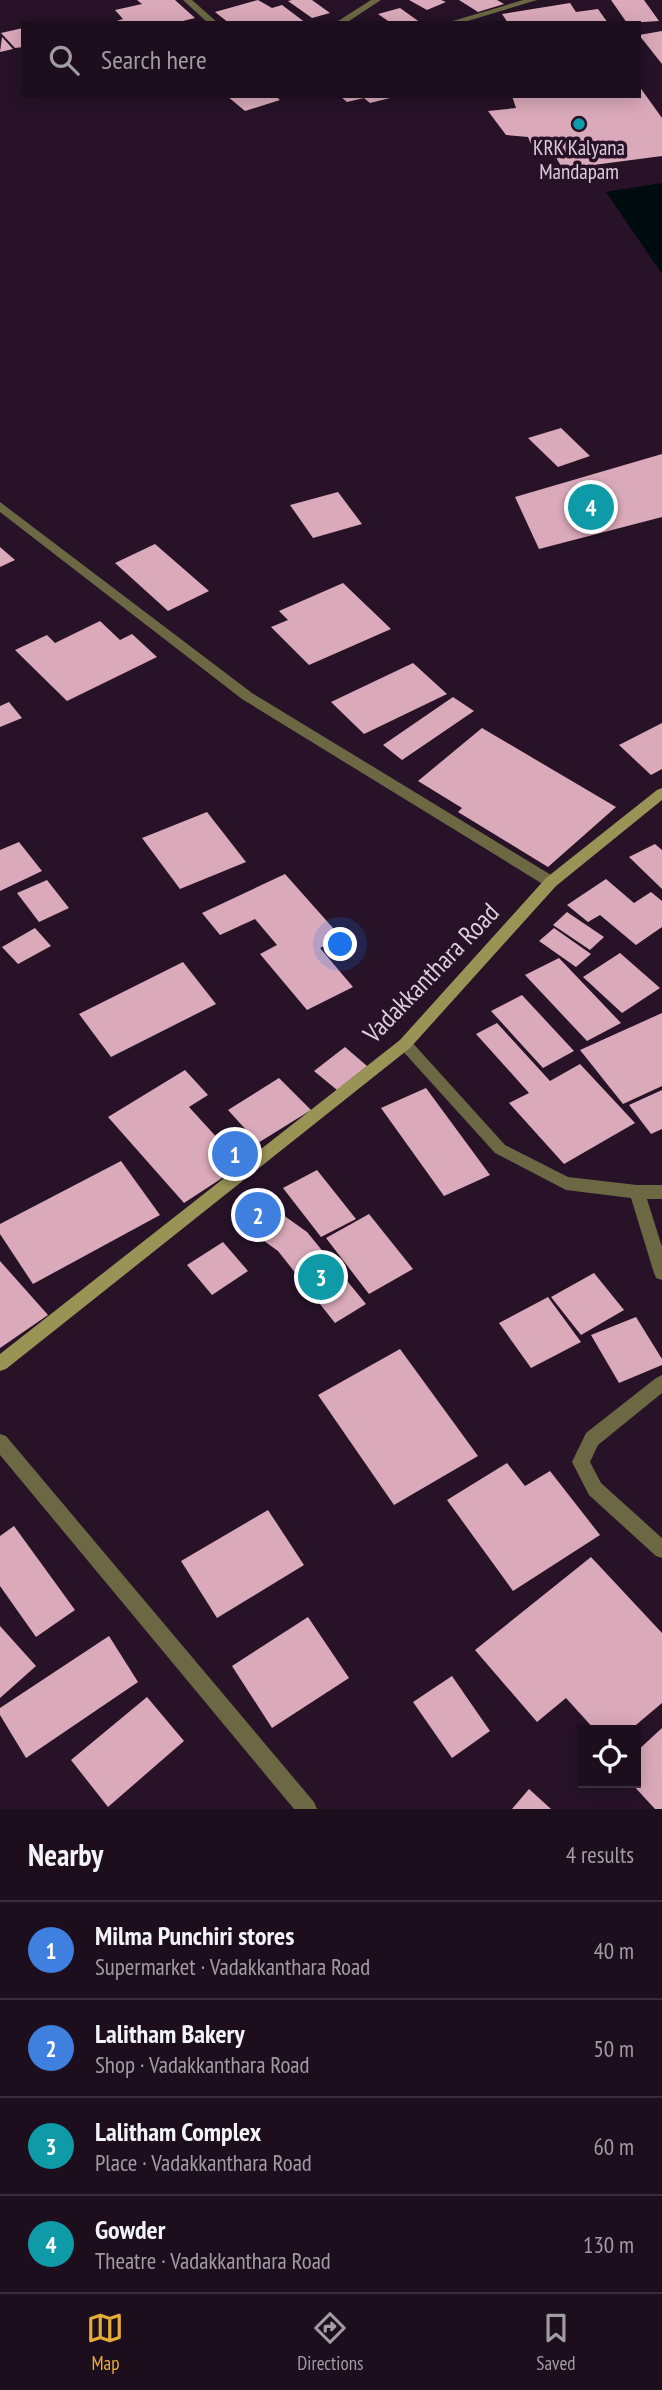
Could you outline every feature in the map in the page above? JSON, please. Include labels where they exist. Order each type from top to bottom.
[{"type":"street","points":[[187,0],[212,21]]},
{"type":"street","points":[[343,21],[377,0]]},
{"type":"street","points":[[457,21],[533,0]]},
{"type":"street","points":[[0,506],[247,696],[551,882]]},
{"type":"street","name":"Vadakkanthara Road","points":[[0,1364],[405,1044],[551,882],[662,793]]},
{"type":"street","points":[[405,1044],[500,1149],[566,1183],[637,1192],[662,1192]]},
{"type":"street","points":[[637,1192],[662,1273]]},
{"type":"street","points":[[662,1383],[592,1439],[582,1462],[594,1489],[662,1550]]},
{"type":"street","points":[[0,1442],[307,1809]]},
{"type":"shaded area","points":[[662,183],[662,274],[606,192]]},
{"type":"building","points":[[137,0],[175,0],[195,18],[183,21],[116,21],[123,19],[115,10],[142,4]]},
{"type":"building","points":[[258,0],[272,8],[282,5],[303,21],[226,21],[215,12]]},
{"type":"building","points":[[312,0],[330,13],[312,18],[288,1]]},
{"type":"building","points":[[409,0],[441,0],[446,2],[427,10]]},
{"type":"building","points":[[459,0],[497,0],[504,4],[478,12]]},
{"type":"building","points":[[611,0],[644,0],[659,21],[641,22],[626,21]]},
{"type":"building","points":[[570,3],[576,12],[598,9],[607,21],[507,21],[502,14]]},
{"type":"building","points":[[400,8],[418,21],[388,21],[378,14]]},
{"type":"building","points":[[21,28],[21,47],[15,48],[1,33]]},
{"type":"building","points":[[662,31],[662,64],[641,38],[641,35]]},
{"type":"building","points":[[2,37],[13,49],[0,52]]},
{"type":"building","name":"KRK Kalyana Mandapam","points":[[641,89],[662,118],[662,156],[563,169],[547,143],[531,144],[528,137],[506,135],[488,111],[516,108],[513,98],[641,98]]},
{"type":"building","points":[[229,98],[280,100],[245,111]]},
{"type":"building","points":[[342,98],[364,98],[347,102]]},
{"type":"building","points":[[364,98],[390,98],[370,103]]},
{"type":"building","points":[[561,428],[590,456],[558,467],[528,438]]},
{"type":"building","points":[[662,454],[662,517],[539,549],[515,497]]},
{"type":"building","points":[[338,492],[362,524],[313,538],[290,505]]},
{"type":"building","points":[[155,544],[209,591],[168,611],[115,563]]},
{"type":"building","points":[[0,547],[15,560],[0,567]]},
{"type":"building","points":[[343,583],[391,629],[309,665],[271,627],[288,620],[279,611]]},
{"type":"building","points":[[100,621],[120,640],[132,634],[157,657],[67,701],[15,650],[47,635],[55,643]]},
{"type":"building","points":[[413,663],[447,694],[364,734],[331,702]]},
{"type":"building","points":[[453,697],[474,711],[402,760],[383,745]]},
{"type":"building","points":[[9,702],[22,718],[0,727],[0,706]]},
{"type":"building","points":[[662,723],[662,769],[651,775],[619,745]]},
{"type":"building","points":[[482,728],[616,807],[548,867],[458,812],[462,808],[418,781]]},
{"type":"building","points":[[207,812],[246,862],[180,889],[142,838]]},
{"type":"building","points":[[19,842],[42,871],[0,891],[0,850]]},
{"type":"building","points":[[655,844],[662,850],[662,889],[629,857]]},
{"type":"building","points":[[285,874],[341,937],[320,948],[353,987],[307,1010],[260,954],[277,945],[255,919],[220,935],[202,913]]},
{"type":"building","points":[[606,879],[634,903],[651,892],[662,901],[662,927],[636,945],[600,915],[588,922],[567,905]]},
{"type":"building","points":[[47,880],[69,908],[39,922],[17,893]]},
{"type":"building","points":[[567,912],[604,937],[590,950],[553,925]]},
{"type":"building","points":[[35,928],[51,946],[18,964],[2,947]]},
{"type":"building","points":[[554,928],[591,954],[576,967],[539,941]]},
{"type":"building","points":[[620,953],[660,988],[622,1013],[583,977]]},
{"type":"building","points":[[559,958],[621,1023],[587,1041],[525,975]]},
{"type":"building","points":[[183,962],[216,1004],[111,1057],[79,1014]]},
{"type":"building","points":[[522,995],[574,1051],[543,1068],[491,1011]]},
{"type":"building","points":[[662,1013],[662,1086],[623,1104],[580,1050]]},
{"type":"building","points":[[497,1023],[550,1081],[580,1064],[635,1123],[564,1164],[509,1103],[529,1093],[476,1034]]},
{"type":"building","points":[[345,1047],[367,1066],[337,1090],[314,1071]]},
{"type":"building","points":[[185,1070],[208,1095],[189,1107],[242,1165],[184,1203],[108,1117]]},
{"type":"building","points":[[279,1078],[311,1110],[258,1143],[228,1110]]},
{"type":"building","points":[[426,1088],[490,1175],[444,1196],[381,1108]]},
{"type":"building","points":[[662,1090],[662,1129],[651,1134],[629,1105]]},
{"type":"building","points":[[121,1161],[160,1215],[33,1284],[0,1234],[0,1224]]},
{"type":"building","points":[[317,1170],[356,1219],[321,1237],[283,1188]]},
{"type":"building","points":[[258,1197],[307,1232],[366,1304],[335,1323],[278,1251],[235,1220]]},
{"type":"building","points":[[369,1214],[413,1269],[369,1294],[326,1238]]},
{"type":"building","points":[[223,1242],[248,1271],[212,1295],[187,1265]]},
{"type":"building","points":[[0,1261],[48,1315],[0,1348]]},
{"type":"building","points":[[594,1273],[624,1310],[581,1335],[551,1297]]},
{"type":"building","points":[[548,1297],[581,1342],[531,1368],[499,1323]]},
{"type":"building","points":[[636,1317],[662,1359],[662,1365],[619,1383],[591,1335]]},
{"type":"building","points":[[400,1349],[478,1456],[394,1505],[318,1395]]},
{"type":"building","points":[[507,1463],[525,1486],[550,1471],[600,1535],[513,1591],[447,1500]]},
{"type":"building","points":[[268,1510],[304,1565],[217,1618],[181,1561]]},
{"type":"building","points":[[14,1526],[75,1610],[36,1637],[0,1586],[0,1536]]},
{"type":"building","points":[[591,1557],[662,1633],[662,1703],[636,1725],[590,1725],[566,1698],[537,1722],[475,1650]]},
{"type":"building","points":[[308,1617],[349,1678],[272,1728],[232,1666]]},
{"type":"building","points":[[0,1626],[36,1666],[0,1698]]},
{"type":"building","points":[[109,1636],[138,1682],[26,1758],[0,1715],[0,1708]]},
{"type":"building","points":[[452,1676],[490,1731],[452,1758],[413,1702]]},
{"type":"building","points":[[147,1697],[184,1741],[108,1807],[71,1760]]},
{"type":"building","points":[[662,1728],[662,1809],[655,1809],[636,1788],[641,1788],[641,1747]]},
{"type":"building","points":[[529,1789],[551,1809],[512,1809]]},
{"type":"place","name":"KRK Kalyana Mandapam","points":[[579,124]]},
{"type":"place","name":"Gowder","points":[[591,507]]},
{"type":"place","name":"Milma Punchiri stores","points":[[235,1154]]},
{"type":"place","name":"Lalitham Bakery","points":[[258,1215]]},
{"type":"place","name":"Lalitham Complex","points":[[321,1277]]}]
